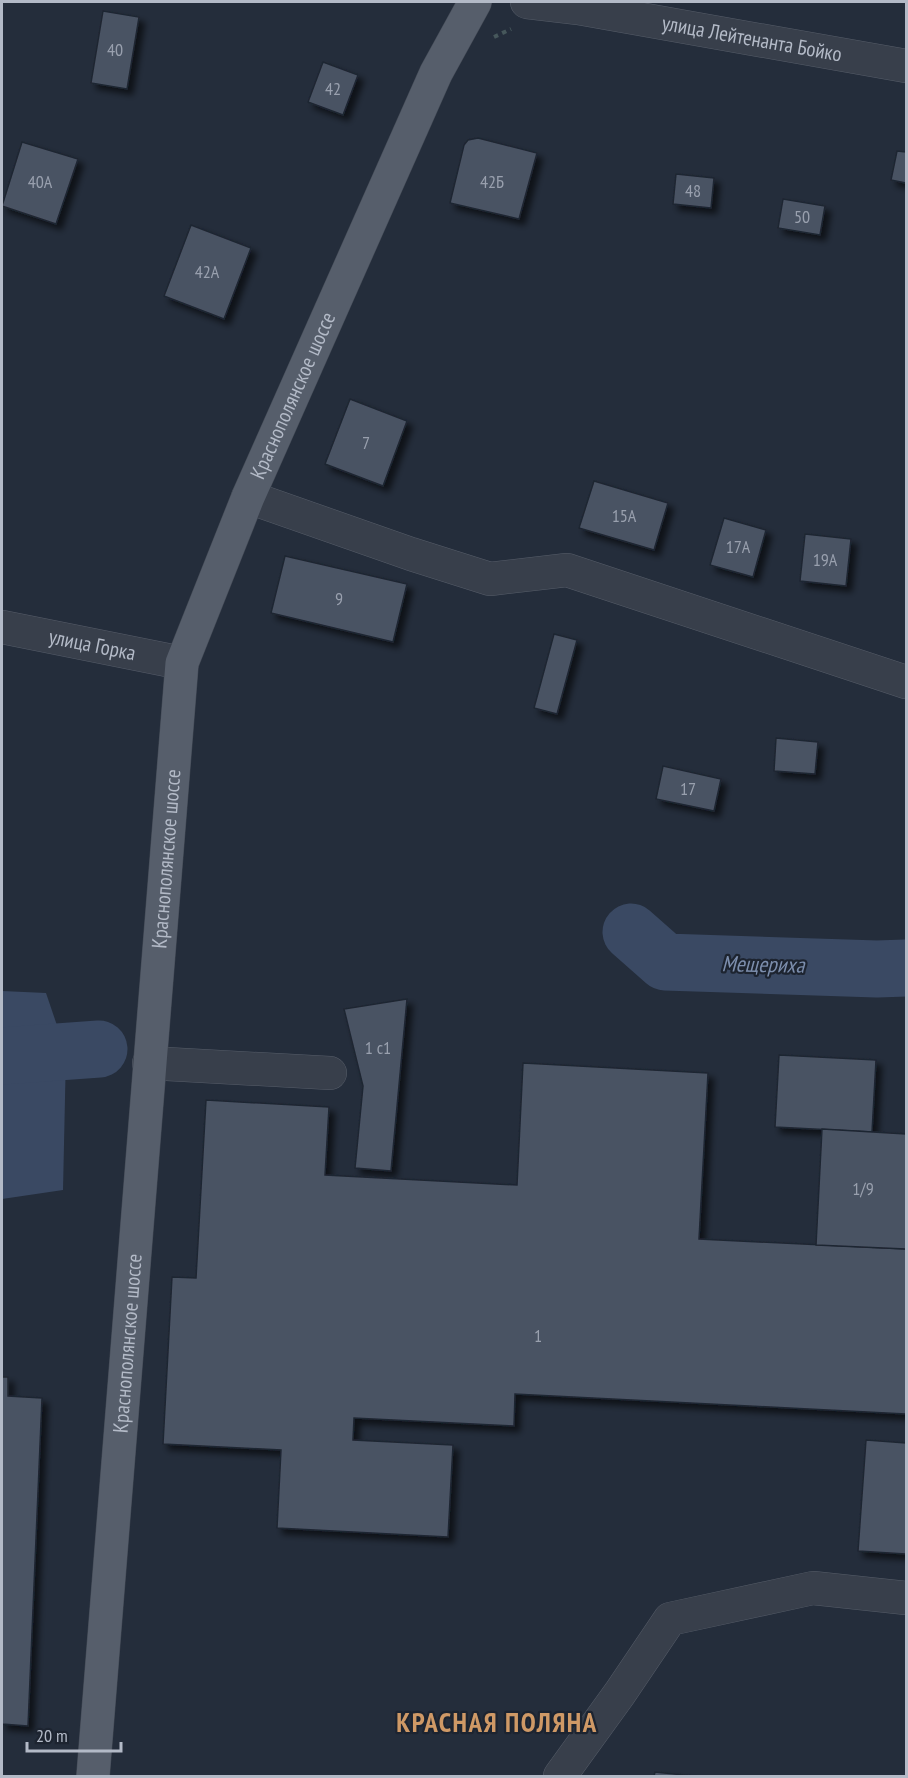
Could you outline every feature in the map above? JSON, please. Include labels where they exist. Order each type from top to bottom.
[{"type":"main road","name":"Краснополянское шоссе","points":[[93,1776],[182,663],[248,497],[436,74],[475,2]]},
{"type":"street","name":"улица Лейтенанта Бойко","points":[[527,2],[578,8],[906,66]]},
{"type":"street","points":[[248,497],[490,579],[567,570],[906,682]]},
{"type":"street","name":"улица Горка","points":[[2,627],[182,663]]},
{"type":"street","points":[[149,1063],[330,1073]]},
{"type":"street","points":[[560,1776],[670,1619],[813,1588],[906,1598]]},
{"type":"water","points":[[2,991],[46,993],[66,1052],[63,1190],[2,1199]]},
{"type":"building","points":[[103,11],[139,17],[127,89],[91,83]]},
{"type":"building","points":[[323,62],[358,75],[343,115],[308,102]]},
{"type":"building","points":[[478,138],[537,153],[519,219],[450,203],[464,145],[468,140]]},
{"type":"building","points":[[22,142],[78,159],[56,224],[2,206]]},
{"type":"building","points":[[897,151],[906,152],[906,183],[891,180]]},
{"type":"building","points":[[676,174],[714,178],[711,208],[673,204]]},
{"type":"building","points":[[783,199],[825,206],[820,235],[778,228]]},
{"type":"building","points":[[191,225],[251,248],[224,319],[164,296]]},
{"type":"building","points":[[350,399],[407,421],[383,486],[325,464]]},
{"type":"building","points":[[594,481],[668,503],[654,550],[579,528]]},
{"type":"building","points":[[724,518],[766,530],[753,577],[710,565]]},
{"type":"building","points":[[805,534],[851,539],[846,586],[800,581]]},
{"type":"building","points":[[285,556],[407,584],[393,642],[271,613]]},
{"type":"building","points":[[554,634],[577,640],[557,714],[534,708]]},
{"type":"building","points":[[776,738],[818,742],[815,774],[774,771]]},
{"type":"building","points":[[663,766],[721,779],[714,811],[656,799]]},
{"type":"building","points":[[407,999],[391,1171],[355,1168],[363,1086],[344,1009]]},
{"type":"building","points":[[779,1055],[876,1060],[872,1132],[775,1127]]},
{"type":"building","points":[[523,1063],[708,1073],[699,1239],[906,1249],[906,1414],[515,1394],[514,1426],[354,1418],[353,1440],[453,1445],[448,1537],[277,1528],[281,1450],[163,1444],[172,1277],[196,1278],[206,1100],[329,1107],[325,1175],[517,1185]]},
{"type":"building","points":[[822,1129],[906,1134],[906,1249],[816,1245]]},
{"type":"building","points":[[2,1377],[8,1377],[8,1396],[42,1398],[28,1726],[2,1724]]},
{"type":"building","points":[[866,1440],[906,1443],[906,1554],[858,1551]]},
{"type":"building","points":[[655,1772],[693,1776],[654,1776]]},
{"type":"waterway","name":"Мещериха","points":[[631,932],[665,962],[906,968]]},
{"type":"waterway","name":"Мещериха","points":[[2,1056],[99,1049]]},
{"type":"district","name":"КРАСНАЯ ПОЛЯНА","points":[[497,1723]]}]
